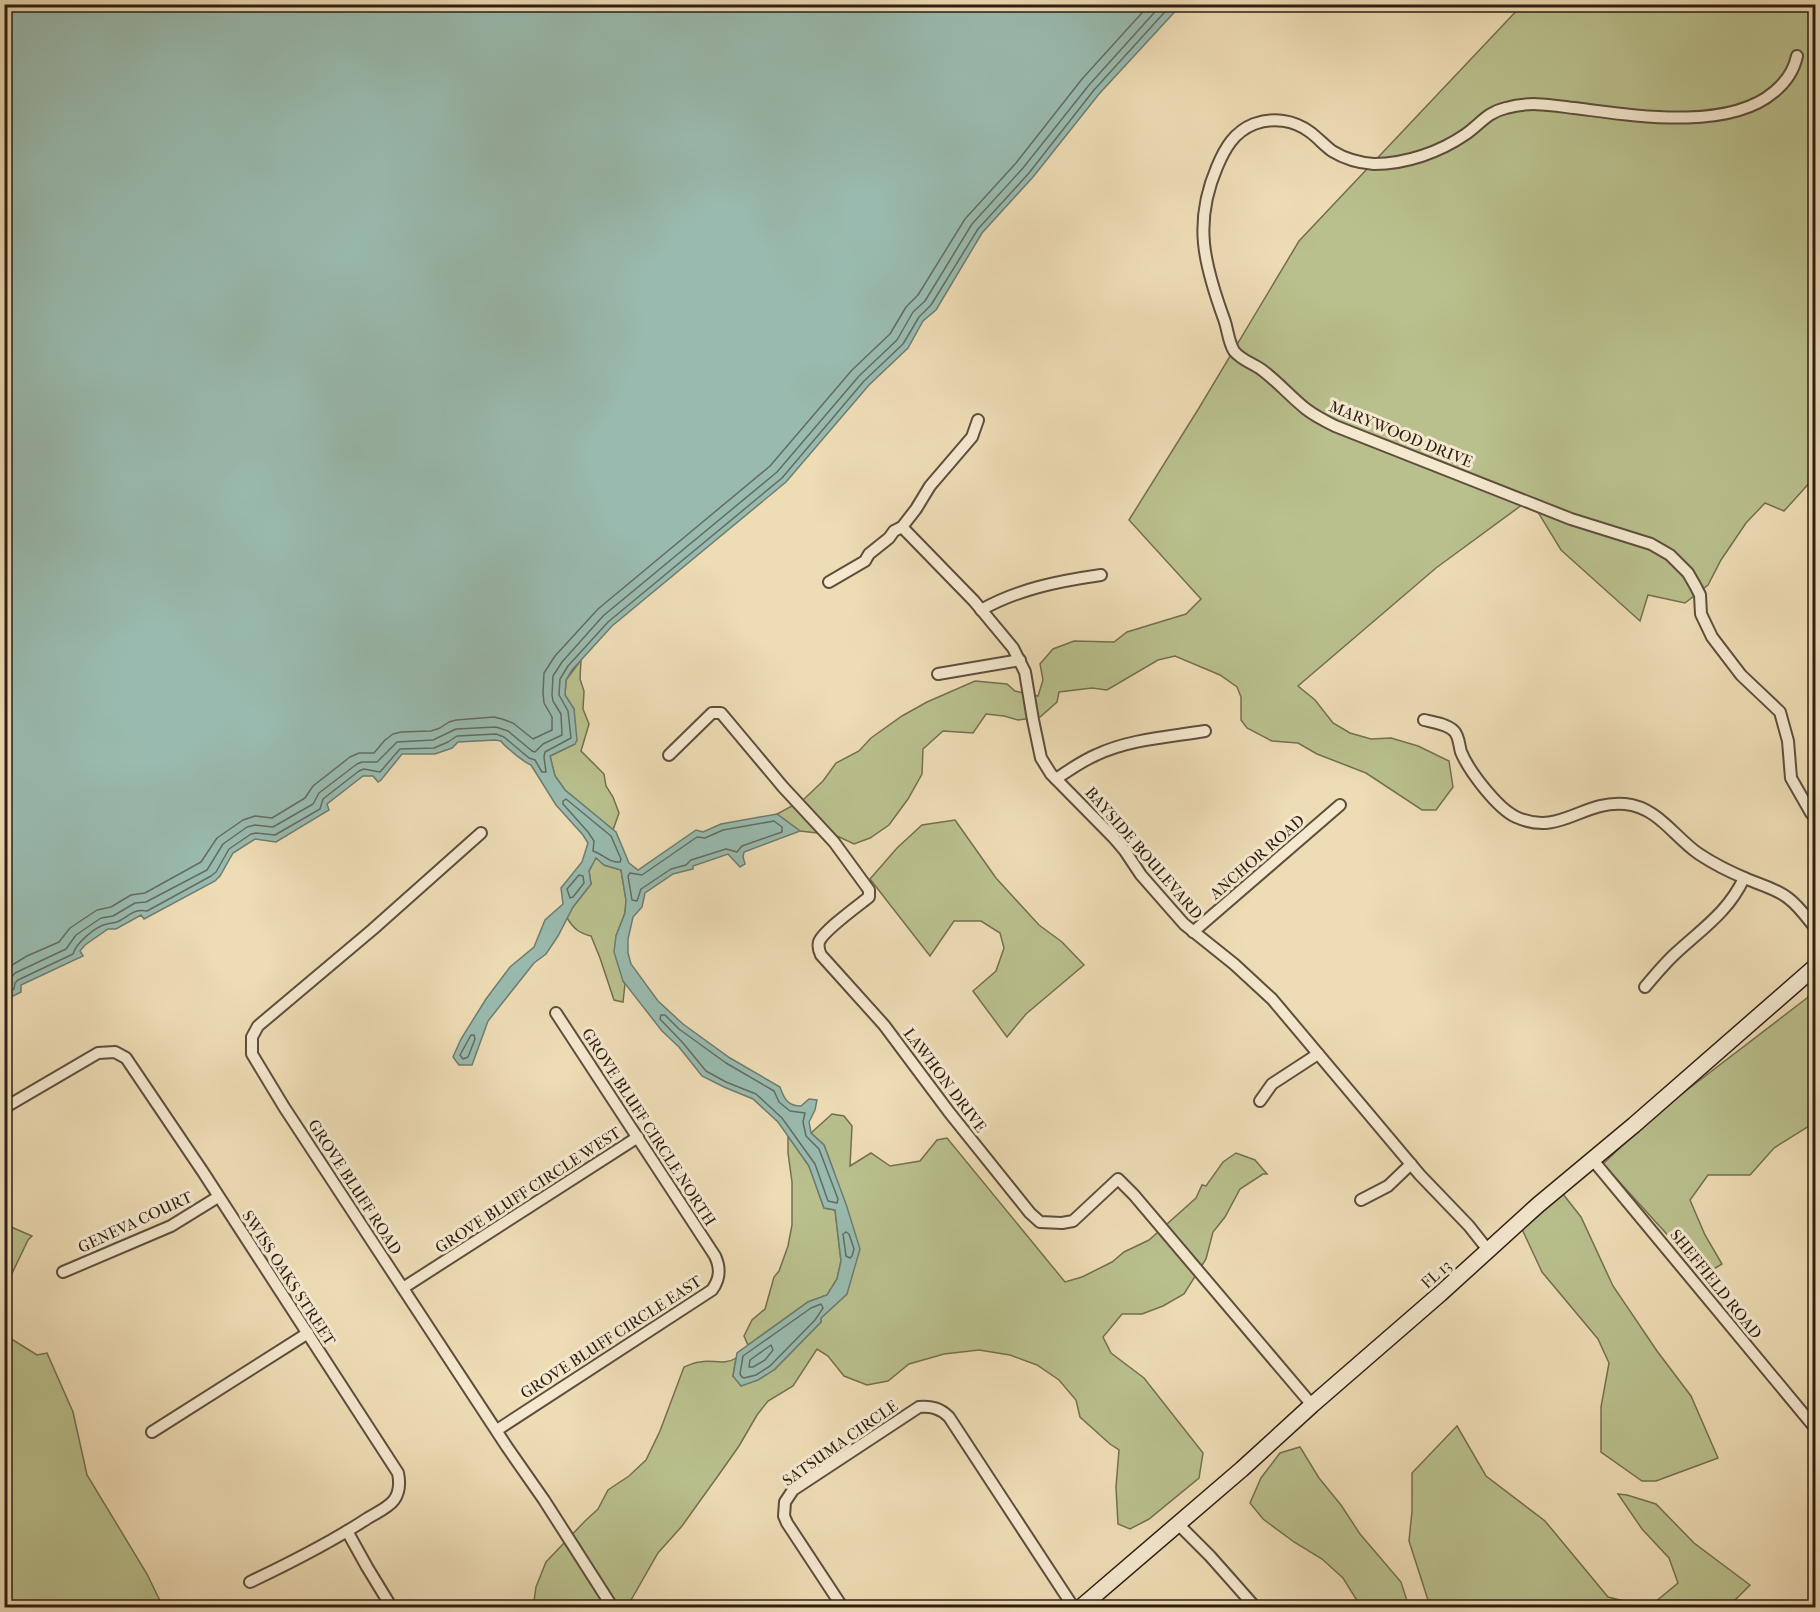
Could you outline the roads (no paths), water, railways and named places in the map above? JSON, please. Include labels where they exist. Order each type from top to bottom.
[{"type":"main road","name":"FL 13","points":[[1080,1608],[1242,1469],[1488,1250],[1815,966]]},
{"type":"street","name":"MARYWOOD DRIVE","points":[[1797,56],[1789,76],[1772,94],[1758,103],[1734,111],[1718,115],[1676,118],[1555,104],[1521,104],[1489,113],[1466,134],[1437,150],[1405,160],[1378,164],[1353,161],[1338,154],[1309,131],[1294,123],[1277,120],[1261,122],[1238,134],[1223,153],[1207,194],[1203,244],[1212,285],[1233,349],[1244,361],[1259,368],[1306,409],[1335,426],[1571,519],[1651,544],[1677,561],[1688,573],[1700,595],[1701,614],[1712,637],[1741,675],[1780,712],[1788,741],[1791,778],[1815,818]]},
{"type":"street","points":[[830,582],[865,561],[869,554],[894,531],[902,527],[937,477],[972,437],[978,420]]},
{"type":"street","name":"BAYSIDE BOULEVARD","points":[[902,527],[967,594],[1013,648],[1028,682],[1033,720],[1045,767],[1114,838],[1156,895],[1193,932],[1234,964],[1272,999],[1411,1164],[1469,1226],[1488,1250]]},
{"type":"street","points":[[981,610],[1029,589],[1101,574]]},
{"type":"street","points":[[938,674],[1020,660]]},
{"type":"street","name":"LAWHON DRIVE","points":[[669,755],[712,713],[721,713],[777,780],[834,842],[869,890],[869,897],[820,940],[819,951],[884,1025],[949,1112],[1030,1213],[1040,1222],[1072,1221],[1118,1179],[1312,1405]]},
{"type":"street","points":[[1424,720],[1453,730],[1458,737],[1467,764],[1495,801],[1513,816],[1529,822],[1550,824],[1603,805],[1628,804],[1640,807],[1660,819],[1683,842],[1718,866],[1789,898],[1815,928]]},
{"type":"street","points":[[1056,779],[1111,748],[1144,740],[1205,731]]},
{"type":"street","name":"ANCHOR ROAD","points":[[1193,932],[1340,805]]},
{"type":"street","name":"GROVE BLUFF ROAD","points":[[481,833],[372,930],[258,1026],[250,1044],[252,1054],[284,1107],[613,1608]]},
{"type":"street","points":[[1645,987],[1676,953],[1716,918],[1731,901],[1744,878]]},
{"type":"street","name":"GROVE BLUFF CIRCLE NORTH","points":[[556,1013],[715,1256]]},
{"type":"street","name":"SWISS OAKS STREET","points":[[4,1108],[94,1055],[115,1052],[126,1058],[132,1065],[398,1473],[400,1480],[397,1495],[393,1501],[347,1531]]},
{"type":"street","points":[[1260,1101],[1272,1083],[1318,1054]]},
{"type":"street","name":"GROVE BLUFF CIRCLE WEST","points":[[403,1287],[638,1137]]},
{"type":"street","name":"SHEFFIELD ROAD","points":[[1592,1159],[1815,1429]]},
{"type":"street","points":[[1361,1200],[1388,1186],[1411,1164]]},
{"type":"street","name":"GENEVA COURT","points":[[63,1272],[171,1226],[218,1197]]},
{"type":"street","name":"GROVE BLUFF CIRCLE EAST","points":[[497,1430],[712,1290],[719,1277],[715,1256]]},
{"type":"street","points":[[152,1432],[308,1333]]},
{"type":"street","name":"SATSUMA CIRCLE","points":[[843,1608],[787,1523],[784,1516],[785,1502],[793,1490],[828,1466],[919,1407],[929,1406],[949,1417],[1074,1608]]},
{"type":"street","points":[[1177,1523],[1256,1608]]},
{"type":"street","points":[[250,1582],[296,1560],[347,1531],[392,1608]]},
{"type":"water","points":[[4,5],[1181,5],[1099,94],[1033,177],[982,233],[936,310],[923,321],[908,348],[869,385],[786,482],[612,626],[572,670],[566,680],[565,695],[574,709],[577,740],[575,744],[550,756],[555,776],[565,790],[616,832],[629,863],[638,870],[696,830],[703,832],[721,824],[777,814],[800,831],[744,852],[745,864],[740,867],[728,854],[693,866],[693,869],[673,874],[645,893],[642,907],[633,917],[628,939],[631,964],[658,1001],[683,1024],[730,1058],[780,1087],[790,1103],[801,1106],[809,1099],[817,1100],[809,1122],[811,1133],[824,1145],[860,1249],[847,1294],[821,1318],[821,1322],[774,1370],[758,1380],[741,1386],[733,1376],[737,1353],[808,1302],[827,1295],[837,1279],[841,1261],[835,1210],[824,1208],[809,1166],[778,1122],[753,1099],[702,1076],[679,1047],[662,1031],[623,981],[614,952],[616,936],[625,913],[626,900],[621,870],[604,865],[596,858],[589,871],[591,884],[573,907],[546,954],[534,963],[488,1021],[472,1065],[459,1065],[453,1057],[461,1039],[486,999],[510,967],[534,947],[545,920],[563,904],[561,888],[582,862],[588,843],[556,805],[531,765],[501,741],[458,742],[452,748],[435,754],[402,754],[378,782],[373,776],[363,776],[327,804],[329,810],[276,842],[255,839],[233,853],[215,881],[144,919],[141,915],[116,929],[108,929],[85,945],[80,951],[83,956],[21,985],[21,992],[5,1000]]}]
